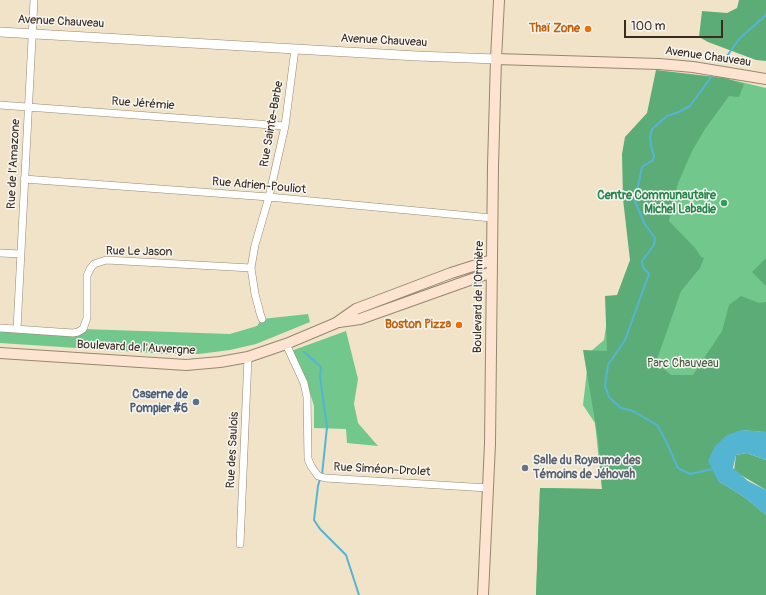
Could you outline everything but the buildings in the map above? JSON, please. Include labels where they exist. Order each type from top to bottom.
[{"type":"main road","name":"Boulevard de l'Ormière","points":[[483,595],[488,488],[492,218],[499,0]]},
{"type":"main road","name":"Avenue Chauveau","points":[[496,59],[659,64],[692,67],[766,79]]},
{"type":"main road","name":"Boulevard de l'Auvergne","points":[[0,353],[186,365],[220,362],[248,357],[286,344],[336,323],[356,309],[492,260]]},
{"type":"main road","name":"Boulevard de l'Auvergne","points":[[336,323],[360,319],[492,272]]},
{"type":"street","name":"Rue de l'Amazone","points":[[17,329],[34,0]]},
{"type":"street","name":"Avenue Chauveau","points":[[0,32],[496,59]]},
{"type":"street","name":"Rue Sainte-Barbe","points":[[262,318],[255,294],[251,268],[255,245],[269,197],[285,126],[295,48]]},
{"type":"street","name":"Rue Jérémie","points":[[0,105],[285,126]]},
{"type":"street","name":"Rue Adrien-Pouliot","points":[[24,179],[269,197],[492,218]]},
{"type":"street","points":[[0,253],[20,254]]},
{"type":"street","name":"Rue Le Jason","points":[[17,329],[73,333],[83,329],[87,318],[87,276],[94,264],[106,260],[251,268]]},
{"type":"street","points":[[0,328],[17,329]]},
{"type":"street","name":"Rue Siméon-Drolet","points":[[286,344],[304,383],[308,397],[308,459],[318,476],[325,478],[488,488]]},
{"type":"street","name":"Rue des Saulois","points":[[240,544],[248,357]]},
{"type":"green space","points":[[739,0],[766,0],[766,61],[756,60],[708,42],[699,37],[702,11],[727,13],[737,8]]},
{"type":"green space","name":"Parc Chauveau","points":[[656,70],[724,78],[744,84],[739,97],[729,96],[705,129],[692,151],[678,183],[669,221],[696,249],[701,257],[704,258],[700,268],[681,291],[656,362],[671,375],[693,375],[722,331],[729,305],[741,296],[759,303],[766,302],[766,432],[742,430],[718,481],[744,497],[766,515],[766,595],[536,595],[540,488],[602,489],[598,439],[583,350],[607,351],[605,296],[617,295],[630,260],[623,199],[622,154],[625,137],[647,113]]},
{"type":"green space","name":"Parc Chauveau","points":[[724,78],[766,88],[766,432],[742,430],[718,481],[744,497],[766,515],[766,595],[536,595],[540,488],[602,489],[595,423],[583,405],[589,353],[604,340],[608,313],[617,300],[644,223]]},
{"type":"green space","points":[[766,258],[766,286],[752,272]]},
{"type":"green space","points":[[308,314],[310,322],[256,344],[230,350],[199,354],[169,354],[0,343],[0,328],[73,333],[83,329],[230,334],[257,326],[262,319]]},
{"type":"green space","points":[[346,331],[358,379],[354,404],[358,423],[378,446],[347,443],[346,429],[314,428],[314,406],[305,378],[291,351]]},
{"type":"green space","points":[[747,453],[766,460],[766,490],[734,471],[736,455]]},
{"type":"water","points":[[742,430],[766,432],[766,460],[747,453],[736,455],[733,468],[748,481],[766,490],[766,515],[744,497],[718,481],[708,461],[715,446],[727,435]]},
{"type":"waterway","points":[[727,56],[739,39],[766,15]]},
{"type":"waterway","points":[[712,76],[690,106],[667,116],[652,129],[650,137],[654,156],[653,160],[642,167],[635,201],[644,223],[655,238],[654,245],[642,261],[643,267],[649,274],[625,340],[608,365],[605,386],[609,397],[621,408],[633,411],[657,425],[678,468],[690,474],[713,469]]},
{"type":"waterway","points":[[304,352],[321,367],[320,377],[327,427],[322,475]]},
{"type":"waterway","points":[[320,479],[314,520],[320,529],[346,555],[359,595]]},
{"type":"place","name":"Thaï Zone","points":[[588,29]]},
{"type":"place","name":"Centre Communautaire Michel Labadie","points":[[724,203]]},
{"type":"place","name":"Boston Pizza","points":[[459,325]]},
{"type":"place","name":"Caserne de Pompier #6","points":[[196,402]]},
{"type":"place","name":"Salle du Royaume des Témoins de Jéhovah","points":[[525,468]]}]
